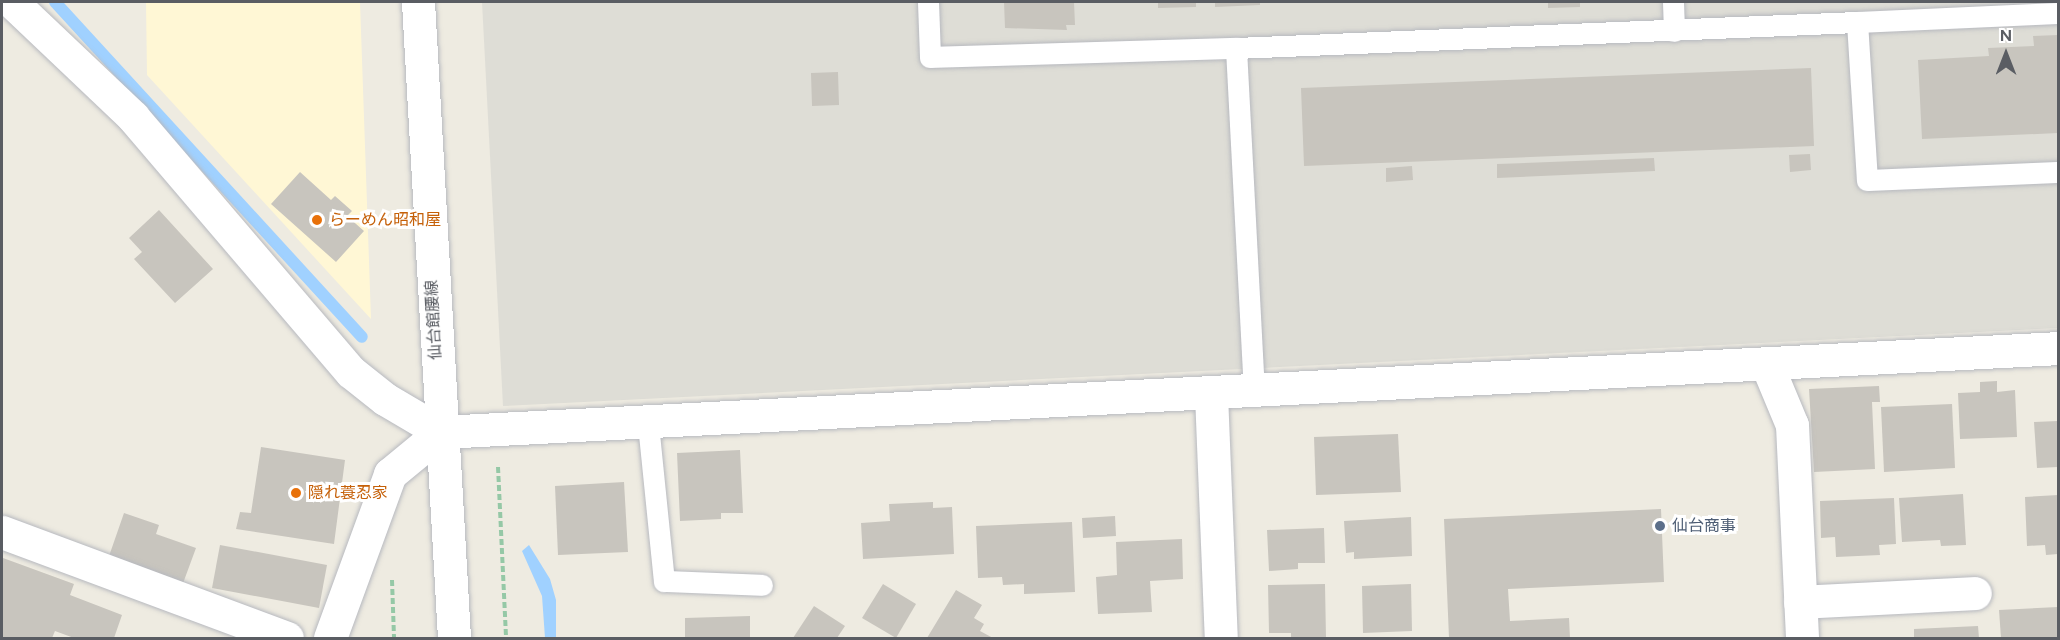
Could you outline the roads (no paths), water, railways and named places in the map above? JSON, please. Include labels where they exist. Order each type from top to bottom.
[{"type":"street","points":[[12,2],[133,117],[351,372],[385,399],[441,432],[648,424],[2058,348]]},
{"type":"street","name":"仙台館腰線","points":[[418,2],[453,639]]},
{"type":"street","points":[[1767,365],[1792,425],[1802,639]]},
{"type":"street","points":[[1211,394],[1221,639]]},
{"type":"street","points":[[330,639],[390,474],[441,432]]},
{"type":"street","points":[[2,532],[287,639]]},
{"type":"street","points":[[1800,602],[1975,593]]},
{"type":"lane","points":[[928,2],[930,57],[1674,31],[2058,13]]},
{"type":"lane","points":[[1673,2],[1674,31]]},
{"type":"lane","points":[[1857,22],[1867,180],[2058,172]]},
{"type":"lane","points":[[1236,48],[1254,392]]},
{"type":"lane","points":[[648,424],[664,581],[762,585]]},
{"type":"water","points":[[529,545],[550,579],[556,600],[556,638],[545,638],[542,596],[522,551]]},
{"type":"waterway","points":[[55,2],[362,337]]},
{"type":"place","name":"らーめん昭和屋","points":[[317,220]]},
{"type":"place","name":"隠れ蓑忍家","points":[[296,493]]},
{"type":"place","name":"仙台商事","points":[[1660,526]]}]
